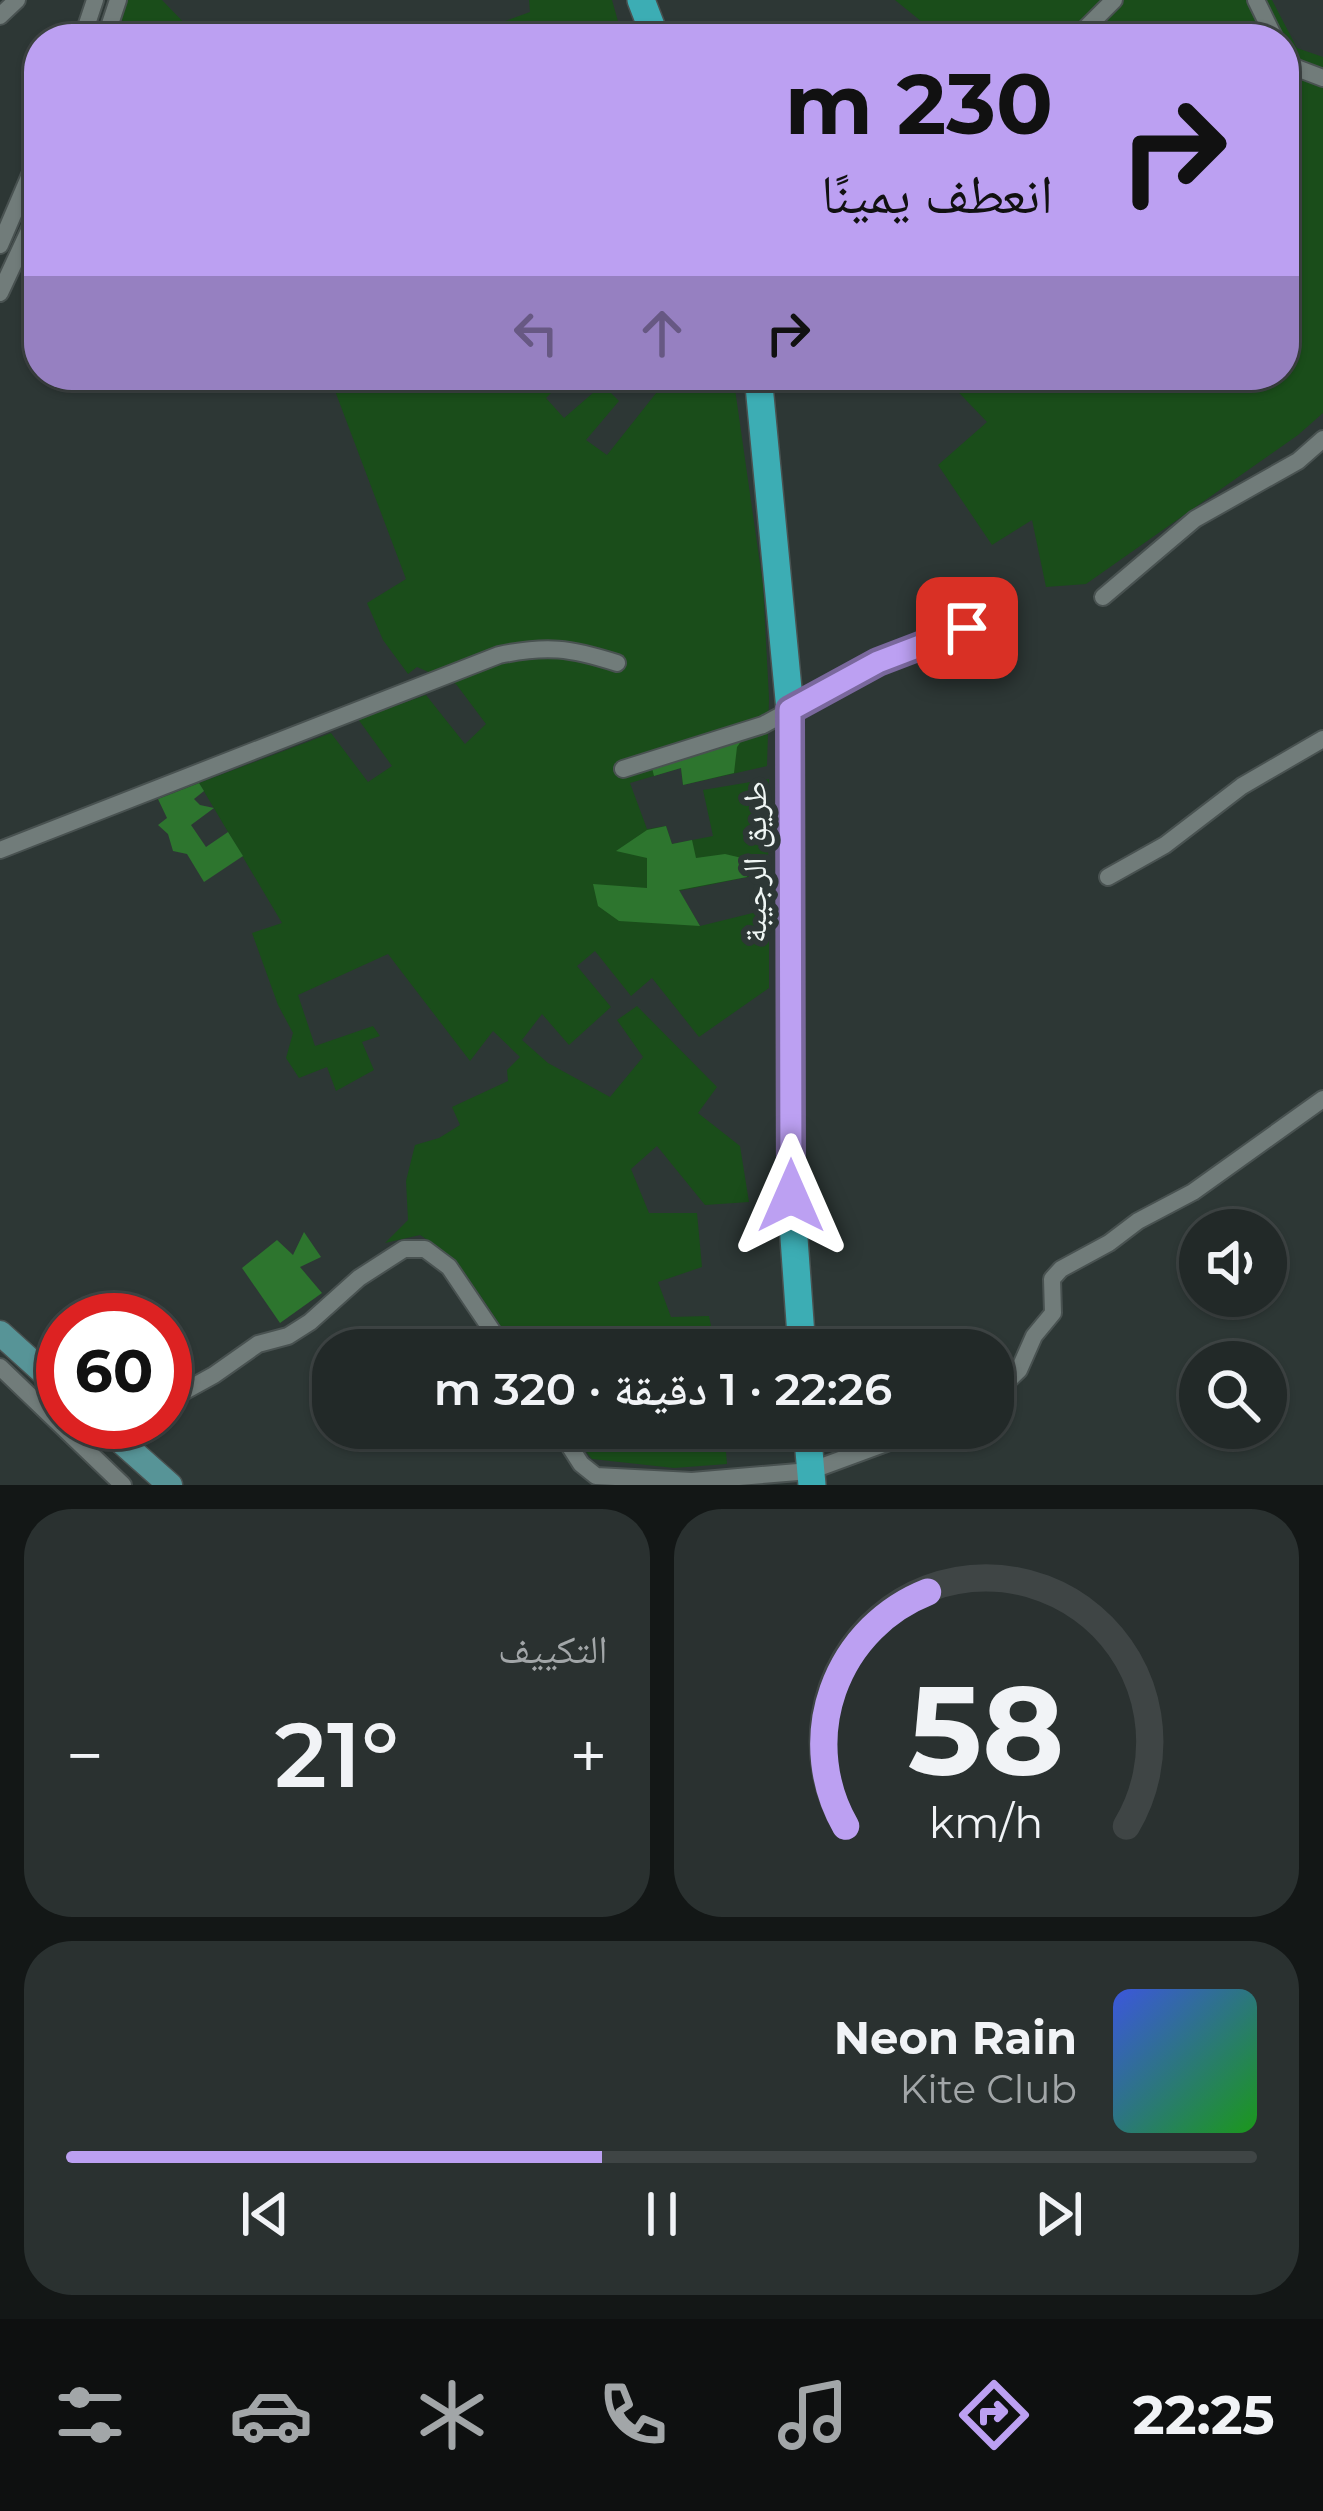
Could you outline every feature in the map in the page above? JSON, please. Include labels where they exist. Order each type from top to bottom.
[{"type":"main road","name":"طريق الرجيبة","points":[[759,390],[790,710],[791,1196],[800,1329]]},
{"type":"street","points":[[0,16],[17,0]]},
{"type":"street","points":[[1090,24],[1114,0]]},
{"type":"street","points":[[0,245],[24,189]]},
{"type":"street","points":[[0,293],[24,241]]},
{"type":"street","points":[[1103,597],[1195,519],[1298,461],[1323,439]]},
{"type":"street","points":[[623,769],[763,724],[878,662],[967,628]]},
{"type":"street","points":[[0,850],[499,655],[543,646],[617,663]]},
{"type":"street","points":[[1108,877],[1165,845],[1241,786],[1323,739]]},
{"type":"street","points":[[1014,1375],[1034,1336],[1053,1313],[1052,1279],[1061,1269],[1193,1192],[1323,1099]]},
{"type":"street","points":[[192,1387],[258,1344],[288,1336],[310,1322],[359,1279],[404,1249],[425,1249],[449,1268],[491,1329]]},
{"type":"street","points":[[0,1333],[36,1366]]},
{"type":"street","points":[[0,1367],[123,1485]]},
{"type":"street","points":[[135,1449],[170,1485]]},
{"type":"street","points":[[571,1449],[596,1476],[692,1481],[811,1478],[878,1449]]},
{"type":"green space","points":[[127,0],[162,0],[185,24],[126,24],[120,18]]},
{"type":"green space","points":[[529,0],[612,0],[619,24],[497,24],[530,12]]},
{"type":"green space","points":[[895,0],[1272,0],[1284,24],[925,24]]},
{"type":"green space","points":[[1299,49],[1323,57],[1323,413],[1086,584],[1046,587],[1032,520],[992,545],[938,465],[987,422],[956,390],[1299,390]]},
{"type":"green space","points":[[335,390],[554,390],[546,398],[564,418],[594,392],[609,391],[619,401],[586,440],[607,455],[658,390],[735,390],[763,585],[767,766],[683,785],[681,768],[630,783],[647,829],[666,826],[672,844],[713,836],[703,790],[769,779],[768,873],[679,891],[700,926],[769,909],[769,988],[699,1037],[652,978],[631,996],[595,951],[577,966],[611,1007],[569,1045],[542,1014],[522,1040],[548,1063],[610,1097],[643,1057],[617,1020],[637,1006],[717,1087],[698,1113],[740,1146],[749,1202],[705,1205],[657,1146],[631,1169],[649,1213],[697,1213],[702,1267],[658,1282],[671,1317],[709,1316],[712,1329],[502,1329],[474,1287],[436,1246],[420,1235],[385,1243],[408,1220],[406,1181],[415,1145],[460,1125],[452,1107],[508,1081],[507,1070],[520,1057],[493,1031],[470,1061],[388,954],[298,995],[315,1046],[373,1026],[380,1036],[362,1042],[374,1070],[336,1091],[327,1067],[299,1078],[286,1058],[293,1033],[252,933],[282,923],[199,783],[331,733],[368,782],[392,766],[358,719],[426,695],[465,744],[486,724],[456,684],[417,667],[408,674],[383,640],[367,603],[406,579]]},
{"type":"green space","points":[[745,736],[737,747],[734,773],[683,785],[681,768],[654,776],[652,768]]},
{"type":"green space","points":[[199,783],[204,791],[194,799],[214,808],[191,825],[206,847],[228,832],[243,856],[204,882],[187,854],[173,851],[168,834],[158,825],[167,818],[158,799]]},
{"type":"green space","points":[[666,826],[672,844],[692,840],[696,858],[725,854],[742,858],[747,877],[679,890],[700,926],[619,921],[598,906],[593,884],[647,888],[647,858],[616,851],[647,830]]},
{"type":"green space","points":[[304,1232],[321,1257],[300,1267],[322,1293],[280,1323],[242,1268],[277,1240],[293,1255]]},
{"type":"green space","points":[[584,1449],[726,1449],[727,1464],[674,1468],[592,1459]]},
{"type":"route","points":[[791,1196],[790,710],[878,662],[967,628]]}]
